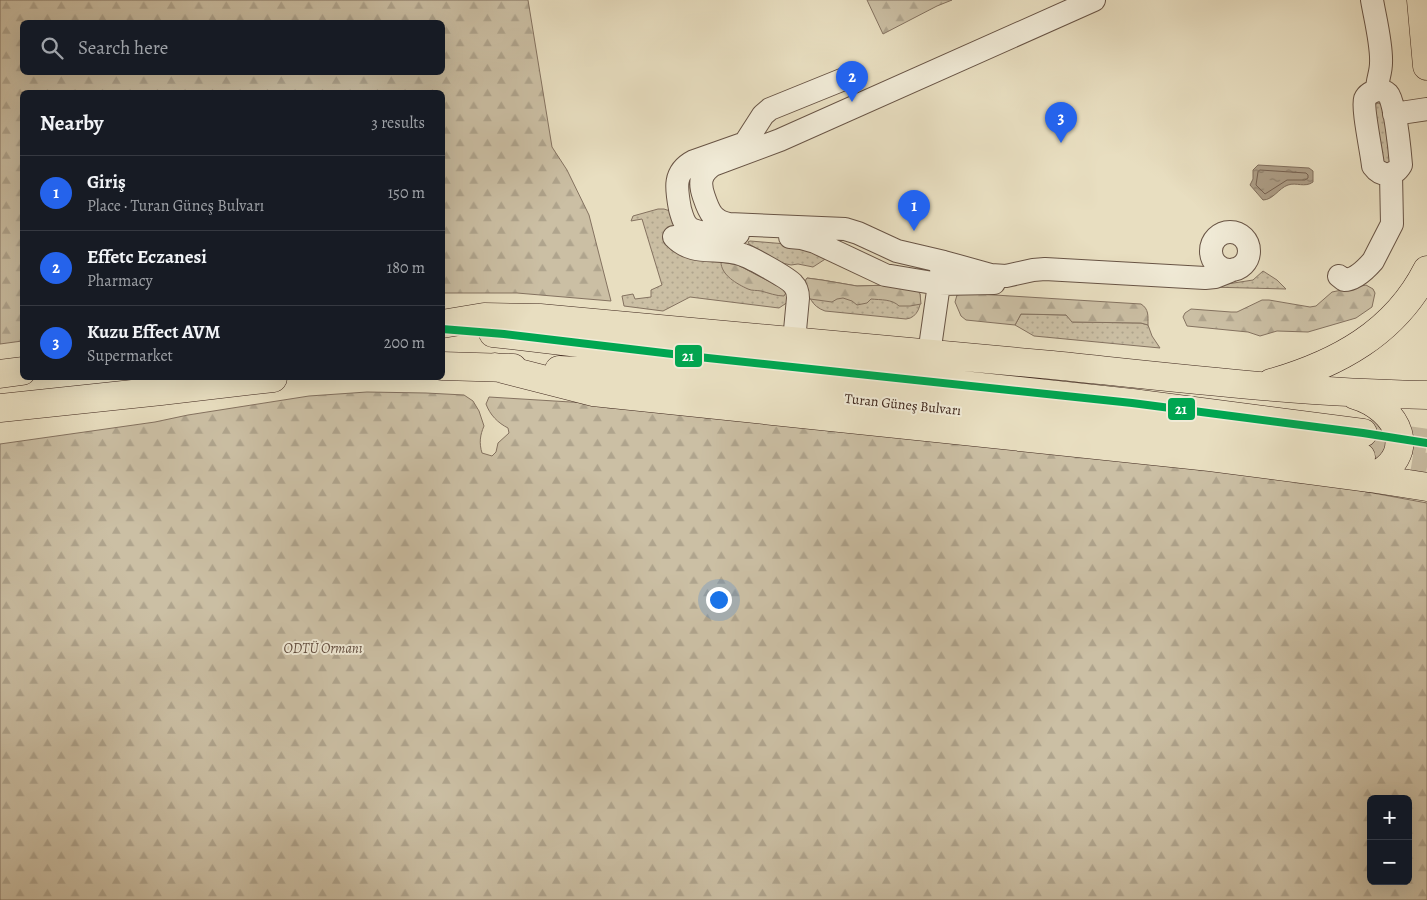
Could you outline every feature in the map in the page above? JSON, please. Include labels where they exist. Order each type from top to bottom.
[{"type":"main road","points":[[1421,0],[1427,66]]},
{"type":"main road","points":[[1258,387],[1290,378],[1316,367],[1341,356],[1366,340],[1387,323],[1407,302],[1416,291],[1427,270]]},
{"type":"main road","points":[[445,324],[484,317],[540,318],[1258,387],[1349,394],[1427,395]]},
{"type":"main road","name":"Turan Güneş Bulvarı","points":[[445,329],[504,334],[689,356],[1132,403],[1365,456]]},
{"type":"main road","points":[[445,366],[496,367],[593,392],[1210,457],[1365,456],[1427,487]]},
{"type":"main road","points":[[0,374],[20,371]]},
{"type":"main road","points":[[0,408],[256,380]]},
{"type":"main road","points":[[1349,394],[1369,400],[1380,407],[1392,420],[1399,437],[1398,451],[1392,462],[1383,470],[1365,456]]},
{"type":"lane","points":[[678,200],[687,207],[695,207],[701,202],[701,181],[703,175],[706,170],[713,166],[780,140],[1094,0]]},
{"type":"lane","points":[[1372,0],[1381,58],[1377,90]]},
{"type":"lane","points":[[849,77],[777,106],[763,115],[744,143],[687,165],[679,176],[676,185],[682,216],[686,224],[691,229],[698,231],[808,239],[876,272],[939,284],[988,284],[999,282],[1021,273]]},
{"type":"lane","points":[[1377,90],[1383,90],[1390,98],[1394,114],[1401,165],[1396,172],[1391,174],[1382,173],[1373,166],[1364,105],[1368,95],[1377,90]]},
{"type":"lane","points":[[1394,114],[1427,109]]},
{"type":"lane","points":[[1339,276],[1344,280],[1350,280],[1370,265],[1390,229],[1393,218],[1391,174]]},
{"type":"lane","points":[[702,192],[712,216],[724,223],[845,229],[897,251],[991,275],[1006,276],[1045,269],[1205,278],[1215,277],[1235,269],[1245,262],[1248,257],[1248,245],[1241,236],[1230,232],[1223,234],[1218,237],[1201,267],[1189,277]]},
{"type":"lane","points":[[674,237],[682,245],[692,249],[743,255],[792,283],[798,292],[794,341]]},
{"type":"lane","points":[[856,262],[850,251],[853,242],[861,237],[867,237]]},
{"type":"lane","points":[[1211,248],[1211,254],[1218,265],[1223,268],[1235,269]]},
{"type":"lane","points":[[890,276],[896,275],[903,267],[903,261],[897,251]]},
{"type":"lane","points":[[926,258],[937,264],[941,269],[942,275],[929,354]]},
{"type":"green space","points":[[0,0],[528,0],[552,147],[567,170],[589,215],[611,301],[517,293],[445,293],[445,90],[20,90],[20,341],[0,344]]},
{"type":"green space","points":[[867,0],[952,0],[883,34]]},
{"type":"green space","points":[[1378,103],[1383,105],[1390,163],[1382,162],[1374,105]]},
{"type":"green space","points":[[658,209],[670,211],[734,263],[787,291],[788,302],[779,308],[690,297],[663,311],[624,306],[622,296],[633,294],[635,299],[651,297],[651,290],[662,285],[642,219],[631,221],[633,216]]},
{"type":"green space","points":[[748,242],[811,246],[830,256],[813,267],[798,264],[791,265],[782,263],[749,244]]},
{"type":"green space","points":[[721,262],[738,265],[787,291],[784,296],[781,296],[748,289],[727,275]]},
{"type":"green space","points":[[1263,271],[1277,280],[1286,289],[1208,287],[1253,280]]},
{"type":"green space","points":[[807,278],[857,286],[890,285],[920,294],[920,306],[914,316],[906,319],[825,311],[817,307],[810,297],[804,285]]},
{"type":"green space","points":[[807,278],[857,286],[890,285],[918,290],[921,304],[899,306],[890,301],[871,299],[867,303],[857,305],[843,298],[832,302],[810,299],[804,285]]},
{"type":"green space","points":[[1366,285],[1373,289],[1375,293],[1372,307],[1356,318],[1308,332],[1277,331],[1260,336],[1248,332],[1187,326],[1183,317],[1191,309],[1237,312],[1262,300],[1310,307],[1316,306],[1332,292]]},
{"type":"green space","points":[[962,293],[1141,304],[1147,310],[1148,325],[1141,323],[1072,322],[1066,315],[1021,314],[1015,325],[966,320],[961,316],[955,302],[957,295]]},
{"type":"green space","points":[[1021,314],[1066,315],[1073,322],[1141,323],[1148,325],[1152,336],[1160,348],[1034,336],[1015,325]]},
{"type":"green space","name":"ODTÜ Ormanı","points":[[367,392],[464,395],[473,401],[484,426],[480,439],[482,453],[492,456],[496,452],[498,443],[509,433],[508,428],[490,412],[486,404],[489,397],[587,403],[1132,461],[1324,484],[1427,503],[1427,900],[0,900],[0,444],[155,422],[309,396]]},
{"type":"water","points":[[1258,165],[1309,168],[1313,171],[1313,182],[1307,185],[1288,185],[1270,198],[1263,200],[1250,185],[1253,179],[1253,170]]},
{"type":"tunnel","points":[[1363,433],[1427,443]]},
{"type":"tunnel","points":[[1370,458],[1427,467]]},
{"type":"transit line","name":"21","points":[[445,329],[504,334],[689,356],[1132,403],[1427,443]]},
{"type":"place","name":"Effetc Eczanesi","points":[[852,102]]},
{"type":"place","name":"Kuzu Effect AVM","points":[[1061,143]]},
{"type":"place","name":"Giriş","points":[[914,231]]}]
